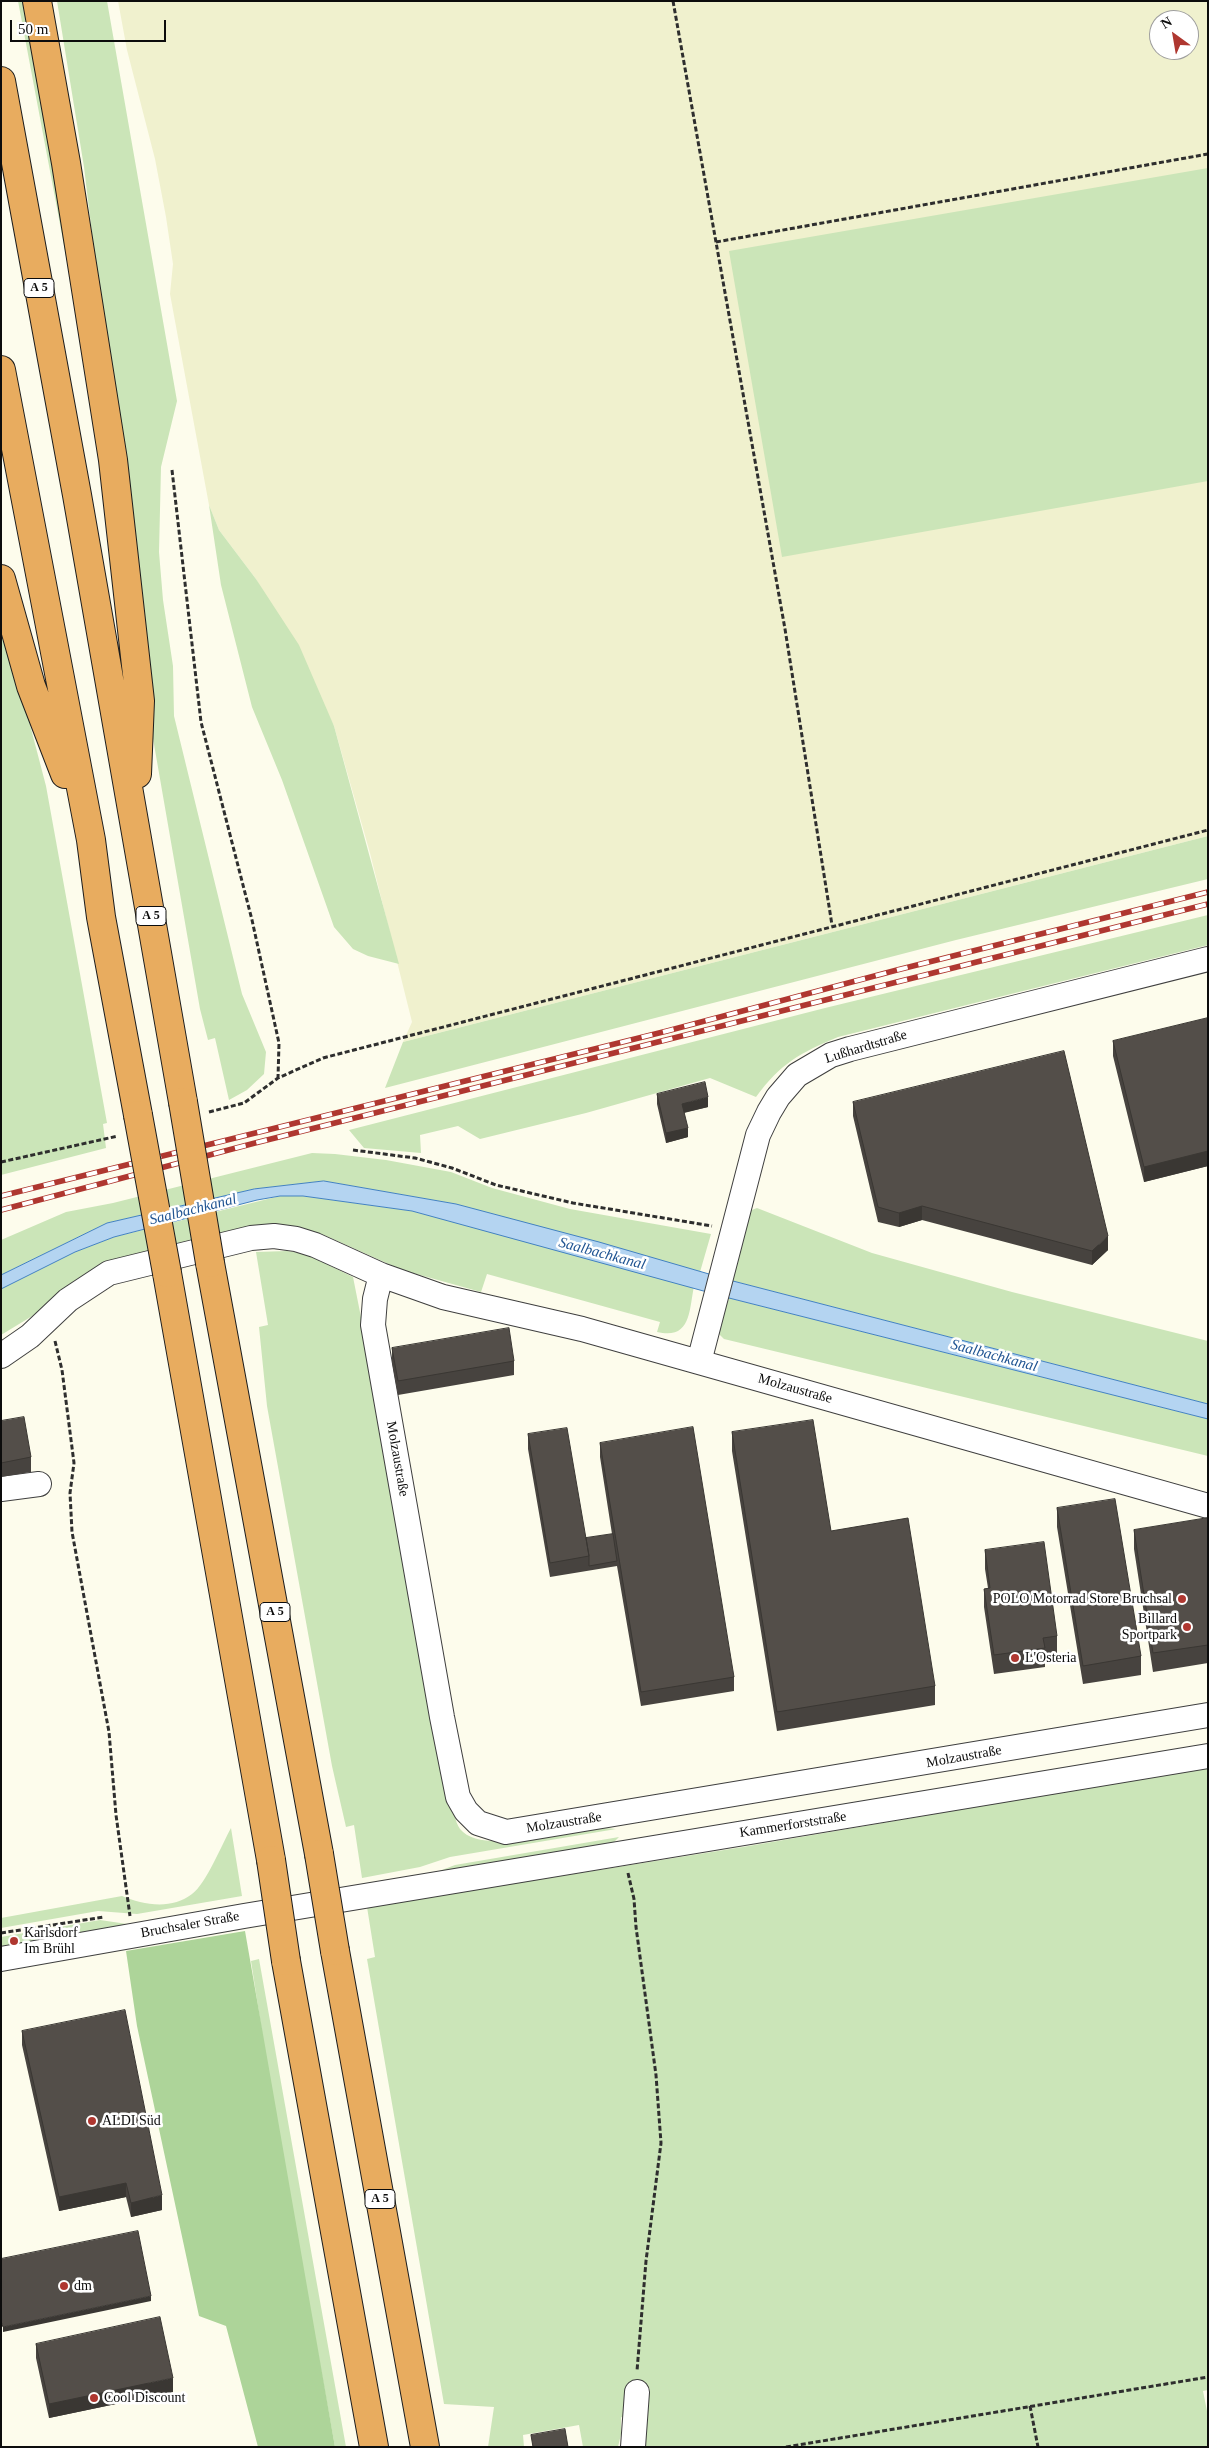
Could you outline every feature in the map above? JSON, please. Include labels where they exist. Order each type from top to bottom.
[{"type":"highway","points":[[37,1],[66,163],[115,477],[140,700],[134,828]]},
{"type":"highway","name":"A 5","points":[[1,81],[79,505],[183,1102],[201,1257],[319,1854],[425,2447]]},
{"type":"highway","points":[[1,370],[90,840],[131,1124],[167,1273],[271,1860],[286,1961],[374,2447]]},
{"type":"highway","points":[[1,579],[31,686],[90,840]]},
{"type":"street","name":"Lußhardtstraße","points":[[699,1362],[758,1135],[778,1097],[797,1075],[810,1066],[850,1049],[1208,960]]},
{"type":"street","name":"Molzaustraße","points":[[1,1356],[30,1336],[68,1300],[109,1273],[201,1257],[251,1238],[274,1236],[315,1244],[381,1275],[443,1296],[582,1329],[1208,1506]]},
{"type":"street","name":"Molzaustraße","points":[[381,1275],[375,1299],[373,1325],[442,1717],[458,1797],[466,1811],[478,1823],[506,1832],[1208,1715]]},
{"type":"street","points":[[1,1489],[39,1484]]},
{"type":"street","name":"Kammerforststraße","points":[[379,1894],[1208,1756]]},
{"type":"street","name":"Bruchsaler Straße","points":[[1,1959],[379,1894]]},
{"type":"street","points":[[633,2447],[637,2392]]},
{"type":"path","points":[[673,1],[785,629],[832,925]]},
{"type":"path","points":[[716,242],[1208,154]]},
{"type":"path","points":[[172,470],[201,722],[252,920],[273,1015],[279,1043],[278,1078]]},
{"type":"path","points":[[207,1113],[244,1103],[278,1078],[323,1058],[832,925],[1208,830]]},
{"type":"path","points":[[1,1162],[131,1124]]},
{"type":"path","points":[[353,1150],[415,1158],[452,1168],[496,1185],[573,1203],[733,1230]]},
{"type":"path","points":[[50,1317],[62,1370],[74,1462],[70,1493],[72,1532],[109,1732],[116,1815],[131,1919]]},
{"type":"path","points":[[624,1853],[634,1900],[656,2075],[661,2143],[638,2352],[637,2392]]},
{"type":"path","points":[[1,1933],[99,1916]]},
{"type":"path","points":[[786,2447],[1208,2377]]},
{"type":"path","points":[[1030,2406],[1038,2447]]},
{"type":"green space","points":[[18,1],[26,1],[78,320]]},
{"type":"green space","points":[[57,1],[107,1],[177,401],[161,467],[159,552],[163,600],[173,666],[174,716],[242,994],[266,1052],[264,1074],[247,1090],[229,1100],[215,1038],[208,1040],[200,1009],[151,727],[84,167]]},
{"type":"green space","points":[[118,1],[1208,1],[1208,836],[403,1042],[412,1022],[370,853],[334,726],[256,579],[219,530],[209,505],[170,294],[173,264],[155,159],[127,50]]},
{"type":"green space","points":[[1208,168],[1208,481],[782,557],[729,251]]},
{"type":"green space","points":[[209,505],[219,530],[256,579],[299,645],[334,726],[399,964],[368,956],[353,949],[334,927],[282,780],[252,707],[221,585]]},
{"type":"green space","points":[[1,614],[46,786],[107,1123],[103,1124],[106,1148],[1,1175]]},
{"type":"green space","points":[[1208,836],[1208,879],[956,940],[385,1088],[403,1042]]},
{"type":"green space","points":[[1208,915],[1208,945],[838,1037],[792,1060],[765,1085],[756,1097],[710,1078],[586,1113],[480,1139],[458,1126],[420,1135],[421,1153],[364,1148],[349,1130],[825,1008]]},
{"type":"green space","points":[[312,1153],[386,1160],[451,1172],[492,1188],[570,1209],[711,1234],[700,1272],[456,1204],[324,1181],[254,1189],[107,1223],[1,1275],[1,1240],[66,1212],[113,1203]]},
{"type":"green space","points":[[280,1196],[303,1196],[412,1211],[694,1286],[689,1314],[682,1328],[676,1332],[657,1332],[660,1322],[487,1274],[481,1292],[402,1270],[324,1235],[306,1230],[95,1269],[62,1290],[47,1307],[1,1335],[1,1289],[75,1252],[114,1237]]},
{"type":"green space","points":[[757,1208],[872,1253],[1012,1292],[1208,1341],[1208,1404],[733,1281],[749,1211]]},
{"type":"green space","points":[[287,1251],[306,1254],[353,1277],[390,1463],[450,1799],[458,1826],[472,1837],[490,1841],[511,1841],[580,1831],[616,1829],[450,1857],[420,1867],[362,1878],[354,1825],[346,1827],[332,1766],[267,1406],[259,1327],[268,1325],[256,1252]]},
{"type":"green space","points":[[729,1298],[1208,1419],[1208,1456],[724,1339],[718,1333]]},
{"type":"green space","points":[[1208,1767],[1208,2390],[1203,2391],[1208,2416],[1208,2447],[646,2447],[645,2427],[621,2417],[621,2434],[618,2447],[583,2447],[579,2425],[523,2435],[524,2447],[488,2447],[494,2407],[444,2404],[367,1959],[375,1957],[367,1907],[743,1847]]},
{"type":"green space","points":[[231,1828],[242,1896],[137,1914],[98,1911],[1,1928],[1,1918],[122,1896],[148,1904],[167,1904],[184,1899],[192,1894],[203,1882]]},
{"type":"green space","points":[[619,1837],[614,1842],[598,1848],[434,1873],[455,1865]]},
{"type":"green space","points":[[100,1920],[134,1925],[1,1947],[1,1937]]},
{"type":"green space","points":[[245,1931],[335,2447],[258,2447],[226,2326],[199,2316],[137,2026],[126,1951]]},
{"type":"green space","points":[[259,1959],[346,2447],[335,2447],[275,2116],[251,1961]]},
{"type":"water","name":"Saalbachkanal","points":[[324,1181],[456,1204],[599,1242],[733,1281],[1208,1404],[1208,1419],[729,1298],[412,1211],[303,1196],[280,1196],[257,1200],[114,1237],[75,1252],[1,1289],[1,1275],[107,1223],[254,1189]]},
{"type":"building","points":[[1208,1018],[1208,1151],[1144,1167],[1113,1041]]},
{"type":"building","points":[[1064,1051],[1108,1236],[1092,1251],[922,1206],[899,1213],[878,1207],[853,1102]]},
{"type":"building","points":[[705,1082],[708,1097],[682,1104],[688,1128],[666,1133],[657,1094]]},
{"type":"building","points":[[509,1328],[514,1361],[398,1381],[392,1348]]},
{"type":"building","points":[[24,1417],[31,1457],[1,1463],[1,1421]]},
{"type":"building","points":[[813,1420],[831,1531],[908,1518],[935,1686],[777,1712],[732,1432]]},
{"type":"building","points":[[693,1427],[734,1677],[641,1692],[600,1443]]},
{"type":"building","points":[[567,1428],[589,1556],[550,1563],[528,1434]]},
{"type":"building","points":[[1115,1499],[1141,1656],[1083,1666],[1057,1508]]},
{"type":"building","points":[[1208,1518],[1208,1645],[1153,1653],[1134,1530]]},
{"type":"building","points":[[613,1534],[617,1561],[589,1566],[586,1538]]},
{"type":"building","points":[[1044,1542],[1057,1636],[1043,1638],[1045,1648],[994,1655],[984,1589],[990,1588],[985,1550]]},
{"type":"building","name":"ALDI Süd","points":[[125,2010],[162,2195],[131,2203],[126,2183],[59,2197],[22,2031]]},
{"type":"building","points":[[138,2231],[151,2296],[3,2327],[1,2321],[1,2259]]},
{"type":"building","points":[[160,2317],[173,2378],[49,2404],[36,2344]]},
{"type":"building","points":[[565,2429],[568,2447],[533,2447],[531,2435]]},
{"type":"railway","points":[[1,1196],[667,1031],[897,970],[1208,892]]},
{"type":"railway","points":[[1,1210],[255,1143],[1208,904]]},
{"type":"place","name":"POLO Motorrad Store Bruchsal","points":[[1182,1599]]},
{"type":"place","name":"Billard Sportpark","points":[[1187,1627]]},
{"type":"place","name":"L'Osteria","points":[[1015,1658]]},
{"type":"place","name":"Karlsdorf Im Brühl","points":[[14,1941]]},
{"type":"place","name":"ALDI Süd","points":[[92,2121]]},
{"type":"place","name":"dm","points":[[64,2286]]},
{"type":"place","name":"Cool Discount","points":[[94,2398]]}]
